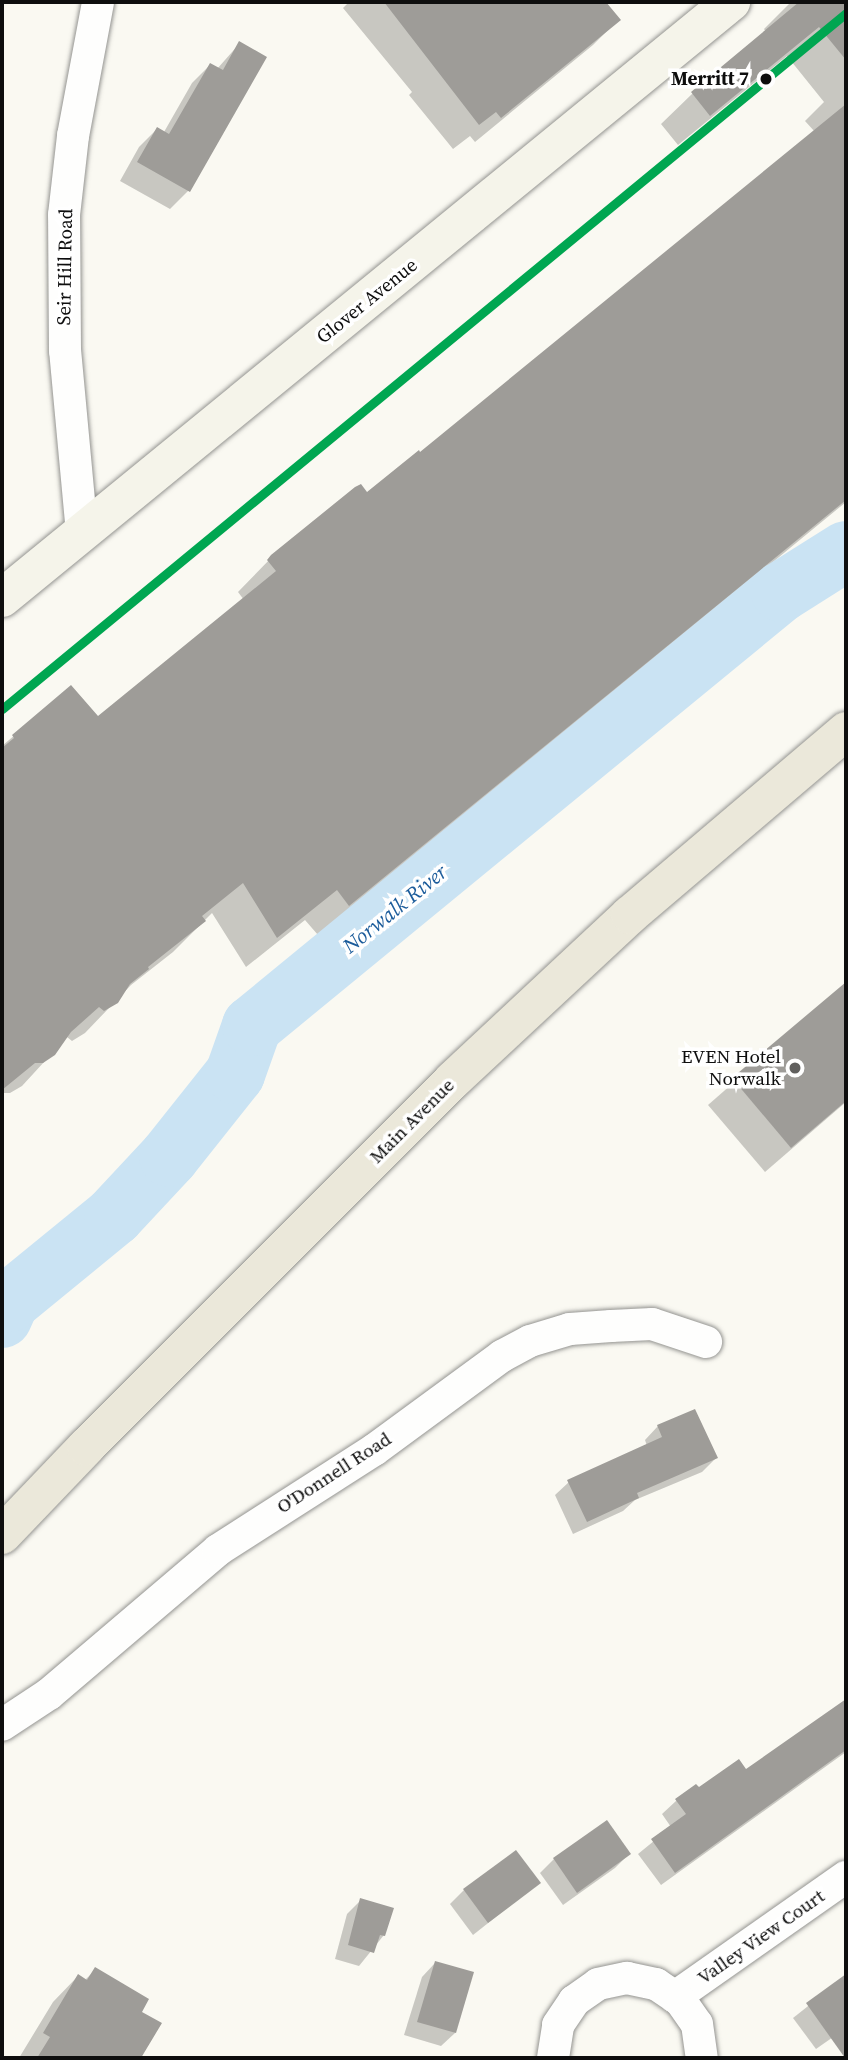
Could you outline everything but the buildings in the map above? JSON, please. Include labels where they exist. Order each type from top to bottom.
[{"type":"main road","name":"Main Avenue","points":[[2,1535],[86,1447],[453,1080],[630,915],[846,731]]},
{"type":"street","name":"Seir Hill Road","points":[[82,533],[65,351],[64,215],[73,136],[98,2]]},
{"type":"street","name":"Glover Avenue","points":[[2,598],[731,2]]},
{"type":"street","name":"O'Donnell Road","points":[[2,1725],[49,1694],[218,1550],[374,1450],[521,1346],[570,1329],[652,1324],[706,1342]]},
{"type":"street","name":"Valley View Court","points":[[675,1997],[846,1877]]},
{"type":"street","name":"Valley View Court","points":[[553,2058],[558,2025],[574,2001],[598,1984],[627,1978],[656,1984],[675,1997],[697,2024],[702,2058]]},
{"type":"waterway","name":"Norwalk River","points":[[2,1318],[9,1302],[114,1216],[169,1157],[235,1074],[252,1026],[781,592],[846,551]]},
{"type":"transit line","points":[[2,709],[846,13]]},
{"type":"place","name":"Merritt 7","points":[[766,79]]},
{"type":"place","name":"EVEN Hotel Norwalk","points":[[795,1068]]}]
